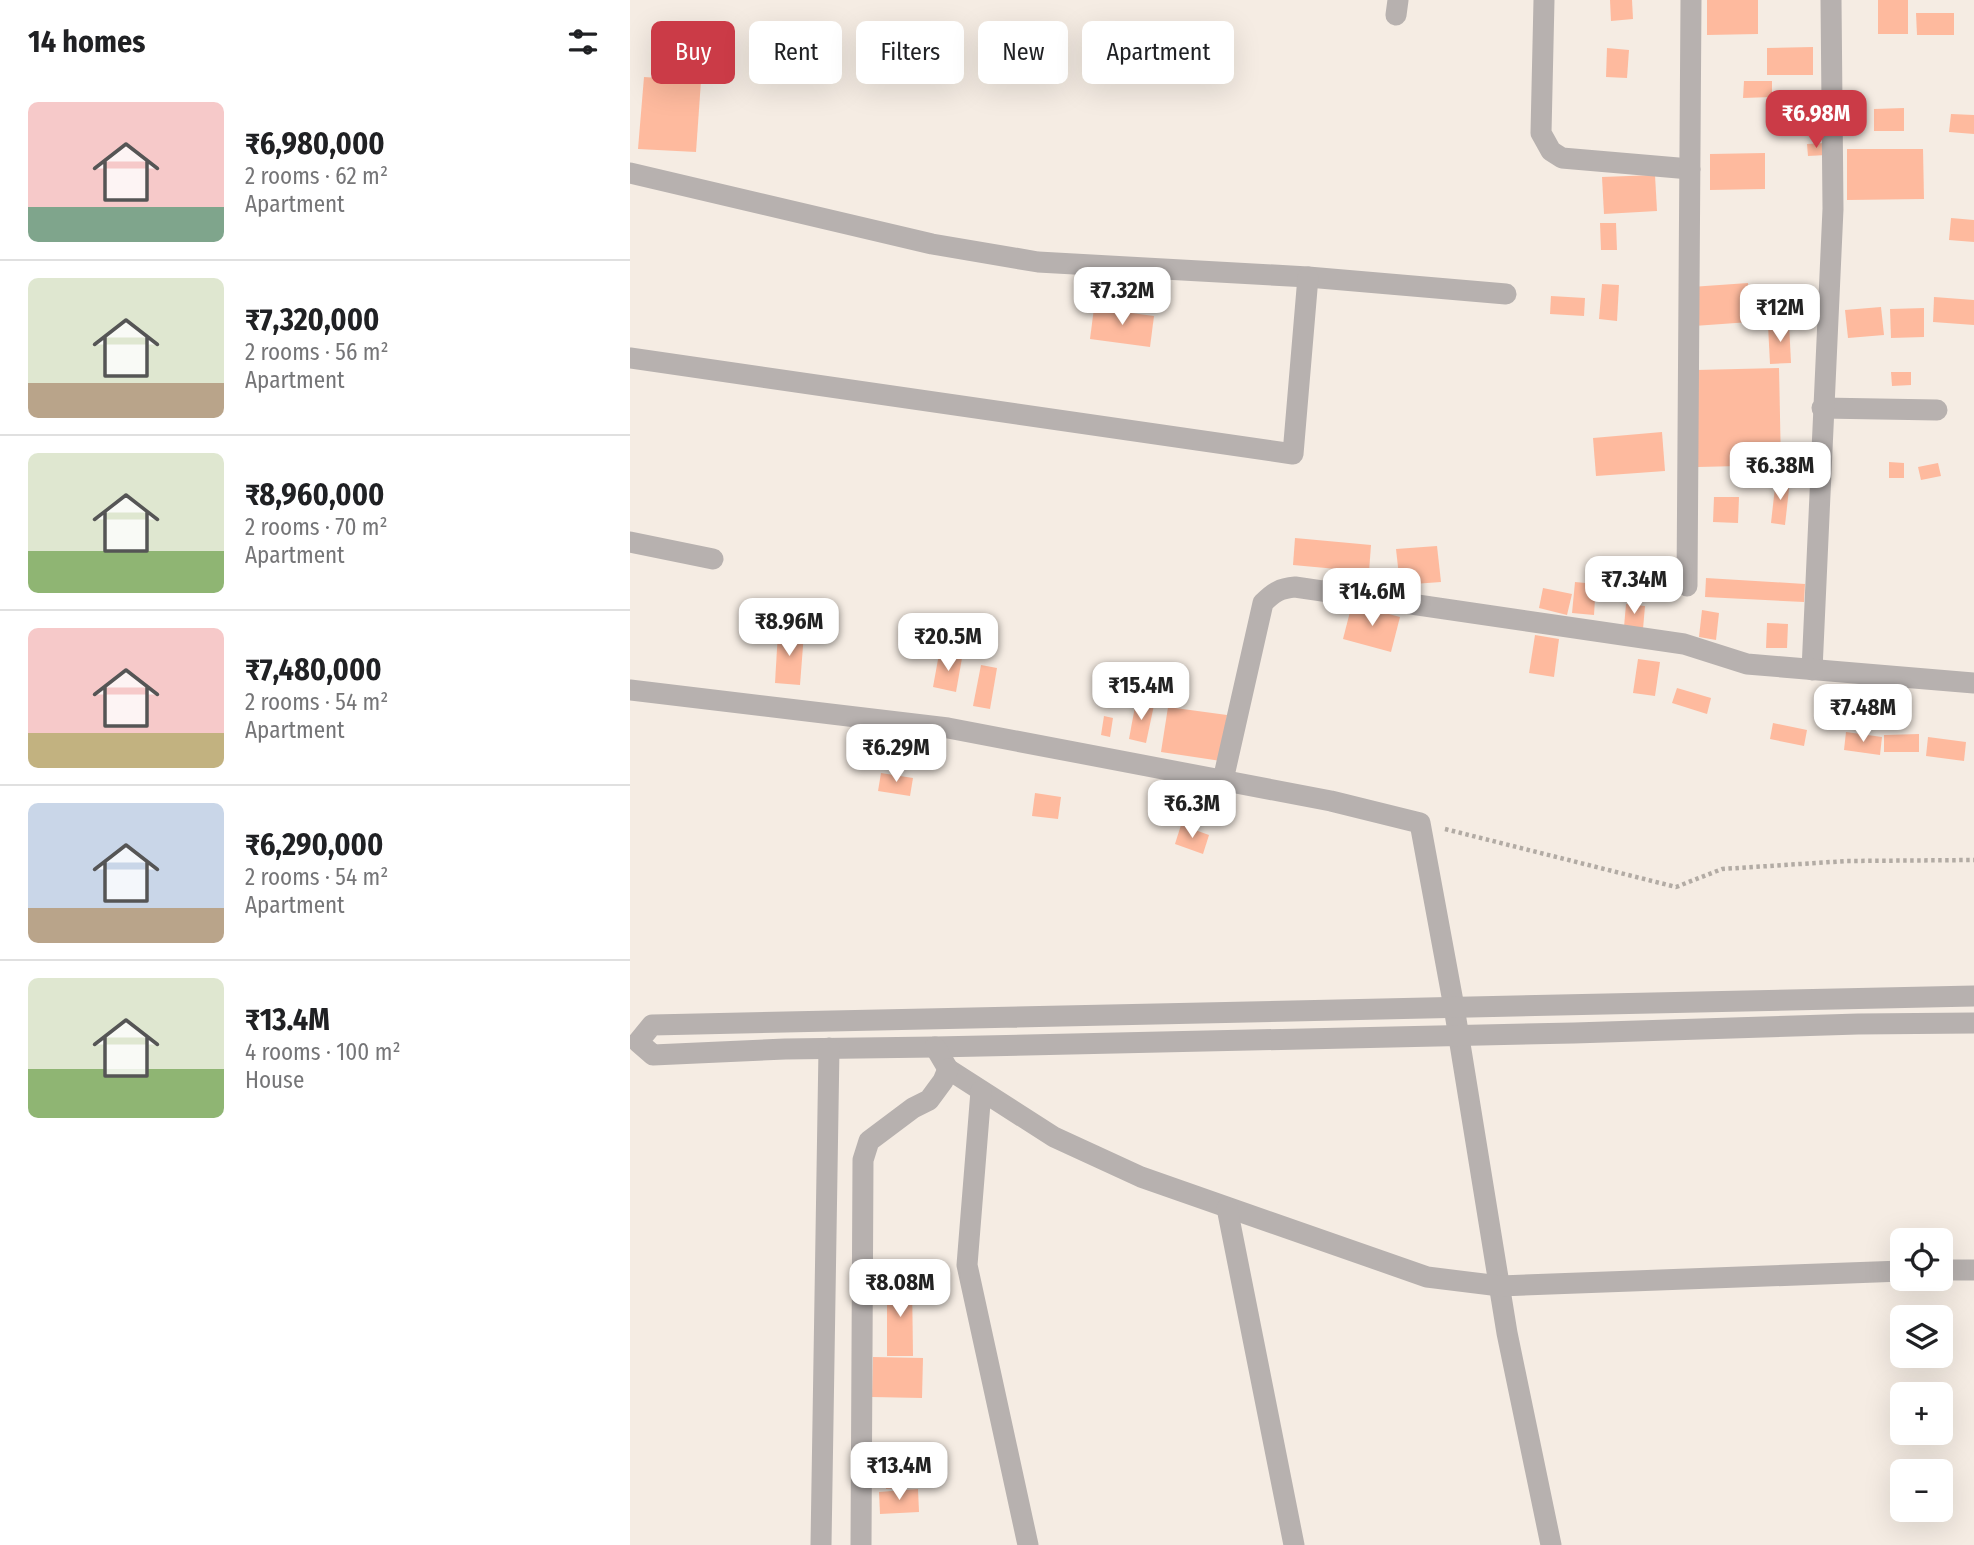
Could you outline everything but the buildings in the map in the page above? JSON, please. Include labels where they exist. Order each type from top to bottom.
[{"type":"street","points":[[1544,0],[1541,133],[1551,151],[1562,158],[1689,169]]},
{"type":"street","points":[[1687,586],[1690,0]]},
{"type":"street","points":[[1812,670],[1833,209],[1831,0]]},
{"type":"street","points":[[630,173],[932,244],[1038,261],[1308,277],[1506,294]]},
{"type":"street","points":[[630,358],[1293,454],[1308,277]]},
{"type":"street","points":[[1822,408],[1937,410]]},
{"type":"street","points":[[630,542],[713,559]]},
{"type":"street","points":[[1223,780],[1264,603],[1277,590],[1286,587],[1684,644],[1747,664],[1974,683]]},
{"type":"street","points":[[630,690],[948,728],[1331,801],[1420,823],[1459,1035],[1507,1332],[1551,1545]]},
{"type":"street","points":[[1974,996],[652,1025],[634,1042],[653,1055],[829,1048],[1974,1023]]},
{"type":"street","points":[[935,1047],[948,1069],[1054,1137],[1141,1177],[1427,1277],[1500,1286],[1890,1271]]},
{"type":"street","points":[[821,1545],[829,1048]]},
{"type":"street","points":[[861,1545],[863,1160],[869,1141],[913,1108],[929,1100],[943,1082],[948,1069]]},
{"type":"street","points":[[981,1091],[967,1265],[1028,1545]]},
{"type":"street","points":[[1227,1208],[1294,1545]]},
{"type":"street","points":[[1953,1270],[1974,1270]]},
{"type":"path","points":[[1420,823],[1676,887],[1722,869],[1847,860],[1974,860]]}]
